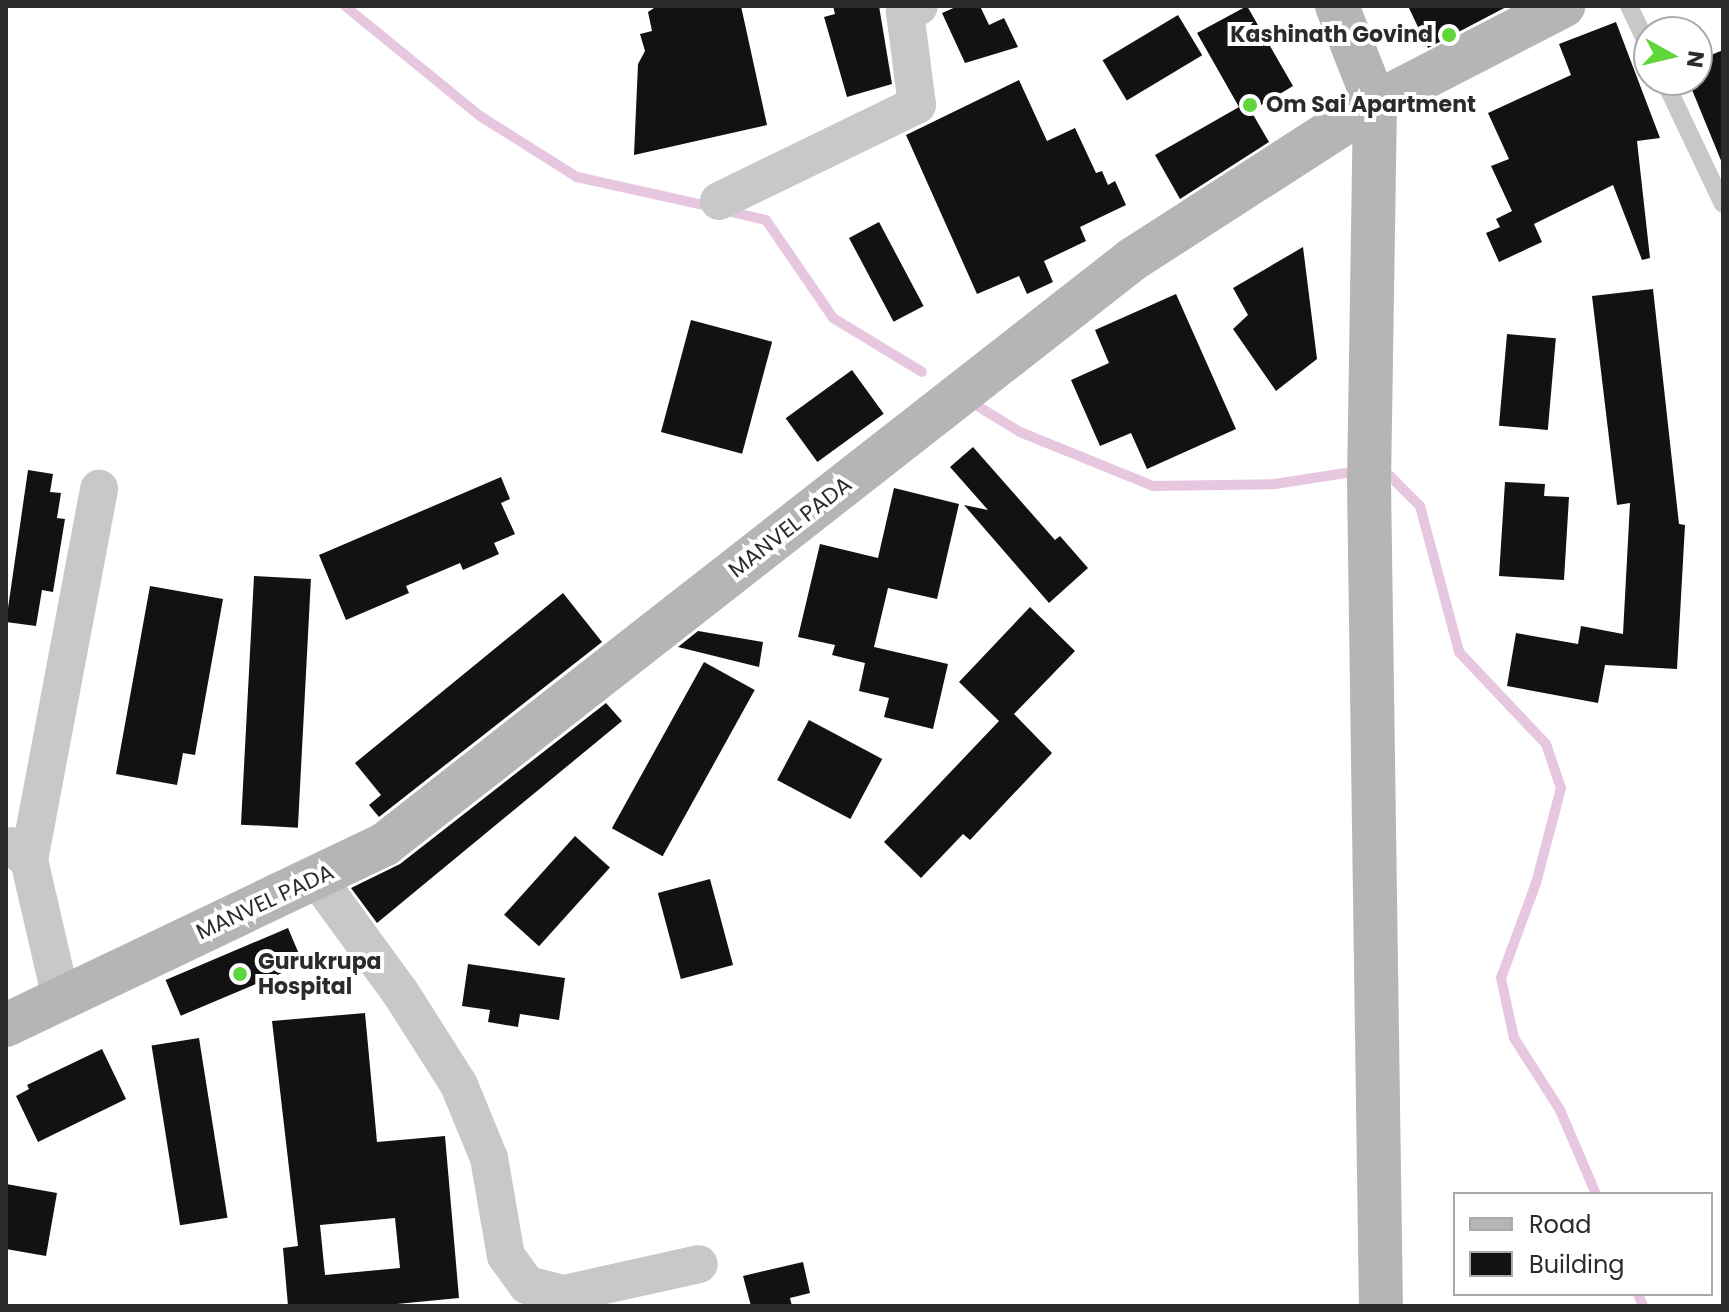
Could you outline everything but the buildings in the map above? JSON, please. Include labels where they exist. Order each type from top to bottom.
[{"type":"main road","points":[[1337,6],[1375,103],[1369,482],[1381,1306]]},
{"type":"main road","name":"MANVEL PADA","points":[[6,1025],[385,844],[1133,259],[1375,103],[1563,6]]},
{"type":"street","points":[[719,201],[917,105],[909,8]]},
{"type":"street","points":[[61,999],[18,851],[99,489]]},
{"type":"street","points":[[316,877],[400,992],[459,1085],[489,1158],[506,1256],[527,1285],[564,1294],[699,1264]]},
{"type":"lane","points":[[1672,96],[1723,204]]},
{"type":"waterway","points":[[345,6],[480,116],[577,177],[712,207]]},
{"type":"waterway","points":[[727,211],[766,220],[833,318],[922,372]]},
{"type":"waterway","points":[[979,407],[1020,432],[1153,486],[1275,484],[1358,471]]},
{"type":"waterway","points":[[1382,468],[1420,506],[1459,652],[1546,744],[1561,788],[1536,883],[1501,978],[1514,1038],[1560,1110],[1595,1192]]},
{"type":"waterway","points":[[1639,1296],[1643,1306]]},
{"type":"place","name":"Kashinath Govind","points":[[1449,35]]},
{"type":"place","name":"Om Sai Apartment","points":[[1250,105]]},
{"type":"place","name":"Gurukrupa Hospital","points":[[240,974]]}]
